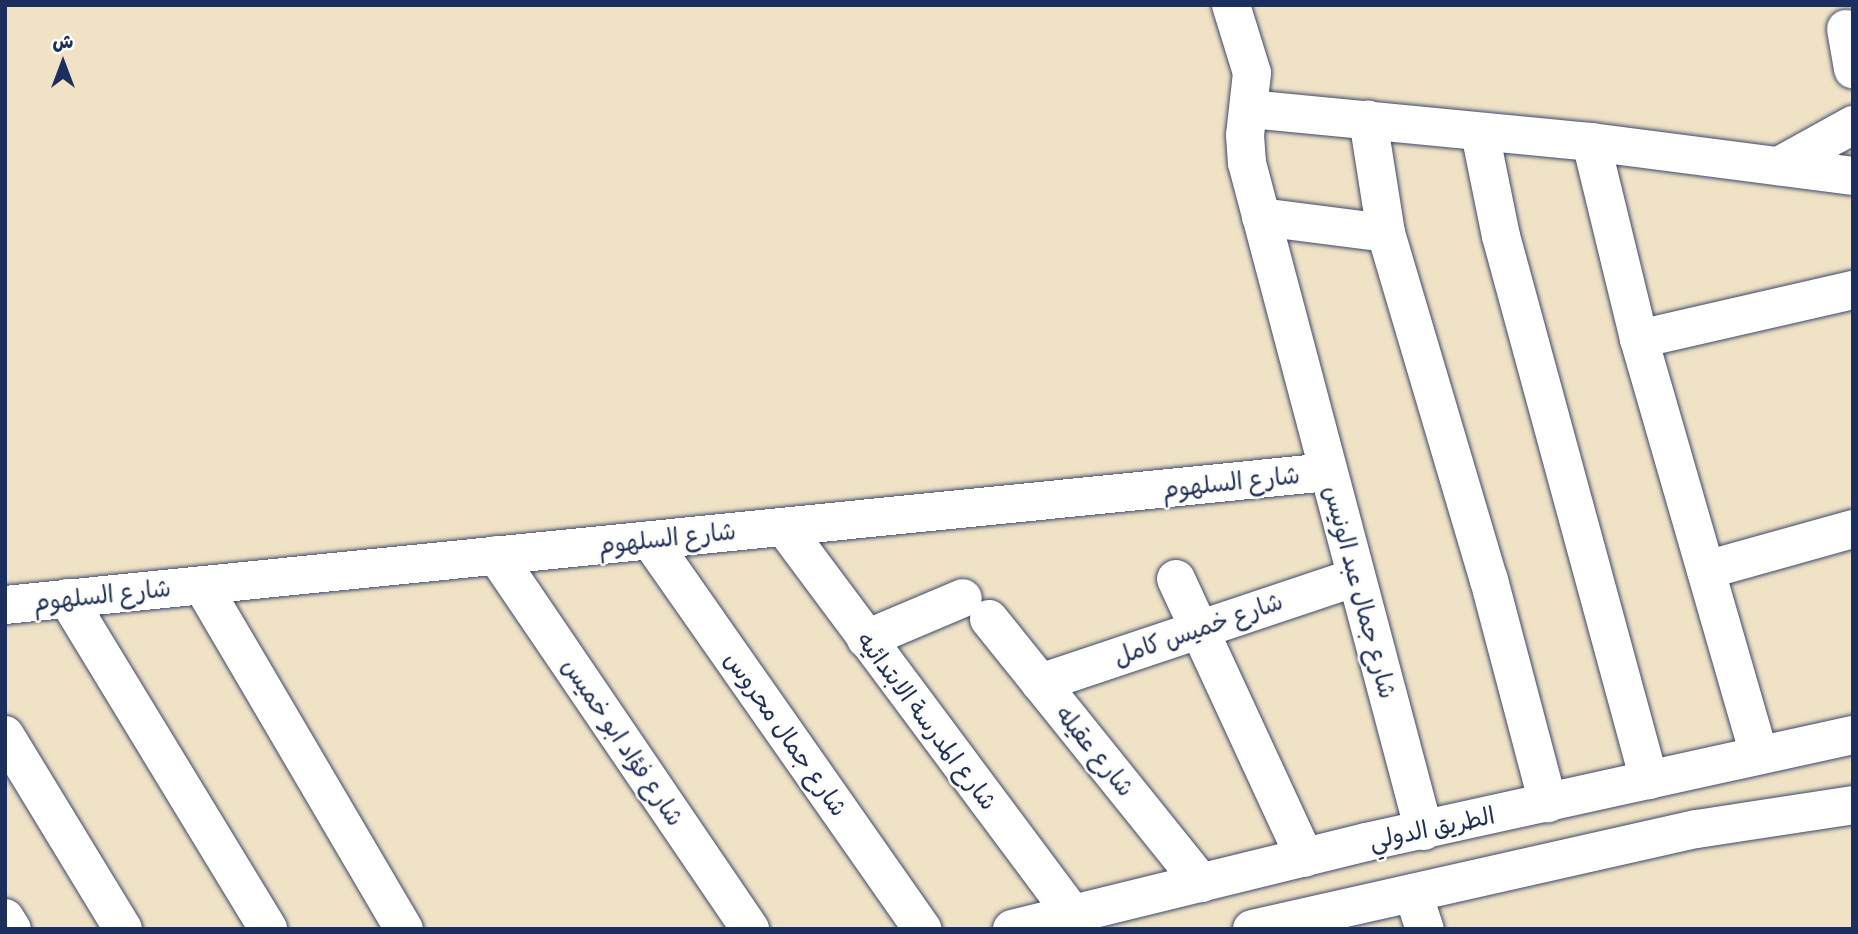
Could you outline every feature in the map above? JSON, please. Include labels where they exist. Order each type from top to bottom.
[{"type":"street","name":"شارع جمال عبد الونيس","points":[[1231,5],[1250,56],[1245,149],[1424,831]]},
{"type":"street","points":[[1846,29],[1853,69]]},
{"type":"street","points":[[1249,108],[1591,142],[1853,176]]},
{"type":"street","points":[[1368,119],[1387,233],[1489,580],[1548,803]]},
{"type":"street","points":[[1779,166],[1853,125]]},
{"type":"street","points":[[1480,133],[1501,236],[1649,780]]},
{"type":"street","points":[[1591,142],[1639,340],[1759,755]]},
{"type":"street","points":[[1261,217],[1387,233]]},
{"type":"street","points":[[1639,340],[1853,290]]},
{"type":"street","name":"شارع السلهوم","points":[[5,604],[1328,472]]},
{"type":"street","name":"شارع المدرسة الابتدائيه","points":[[784,527],[1072,914]]},
{"type":"street","points":[[1706,570],[1853,529]]},
{"type":"street","name":"شارع جمال محروس","points":[[650,540],[922,929]]},
{"type":"street","name":"شارع فؤاد ابو خميس","points":[[496,555],[750,929]]},
{"type":"street","name":"شارع خميس كامل","points":[[1040,683],[1356,577]]},
{"type":"street","points":[[1176,579],[1305,858]]},
{"type":"street","points":[[202,585],[404,929]]},
{"type":"street","points":[[67,598],[268,929]]},
{"type":"street","name":"شارع عقيله","points":[[866,639],[976,609],[1040,683],[1201,883]]},
{"type":"street","points":[[5,735],[123,929]]},
{"type":"street","name":"الطريق الدولي","points":[[1012,929],[1366,842],[1853,736]]},
{"type":"street","points":[[1252,929],[1697,829],[1853,805]]},
{"type":"street","points":[[1366,842],[1397,897],[1425,929]]},
{"type":"street","points":[[5,918],[12,929]]}]
